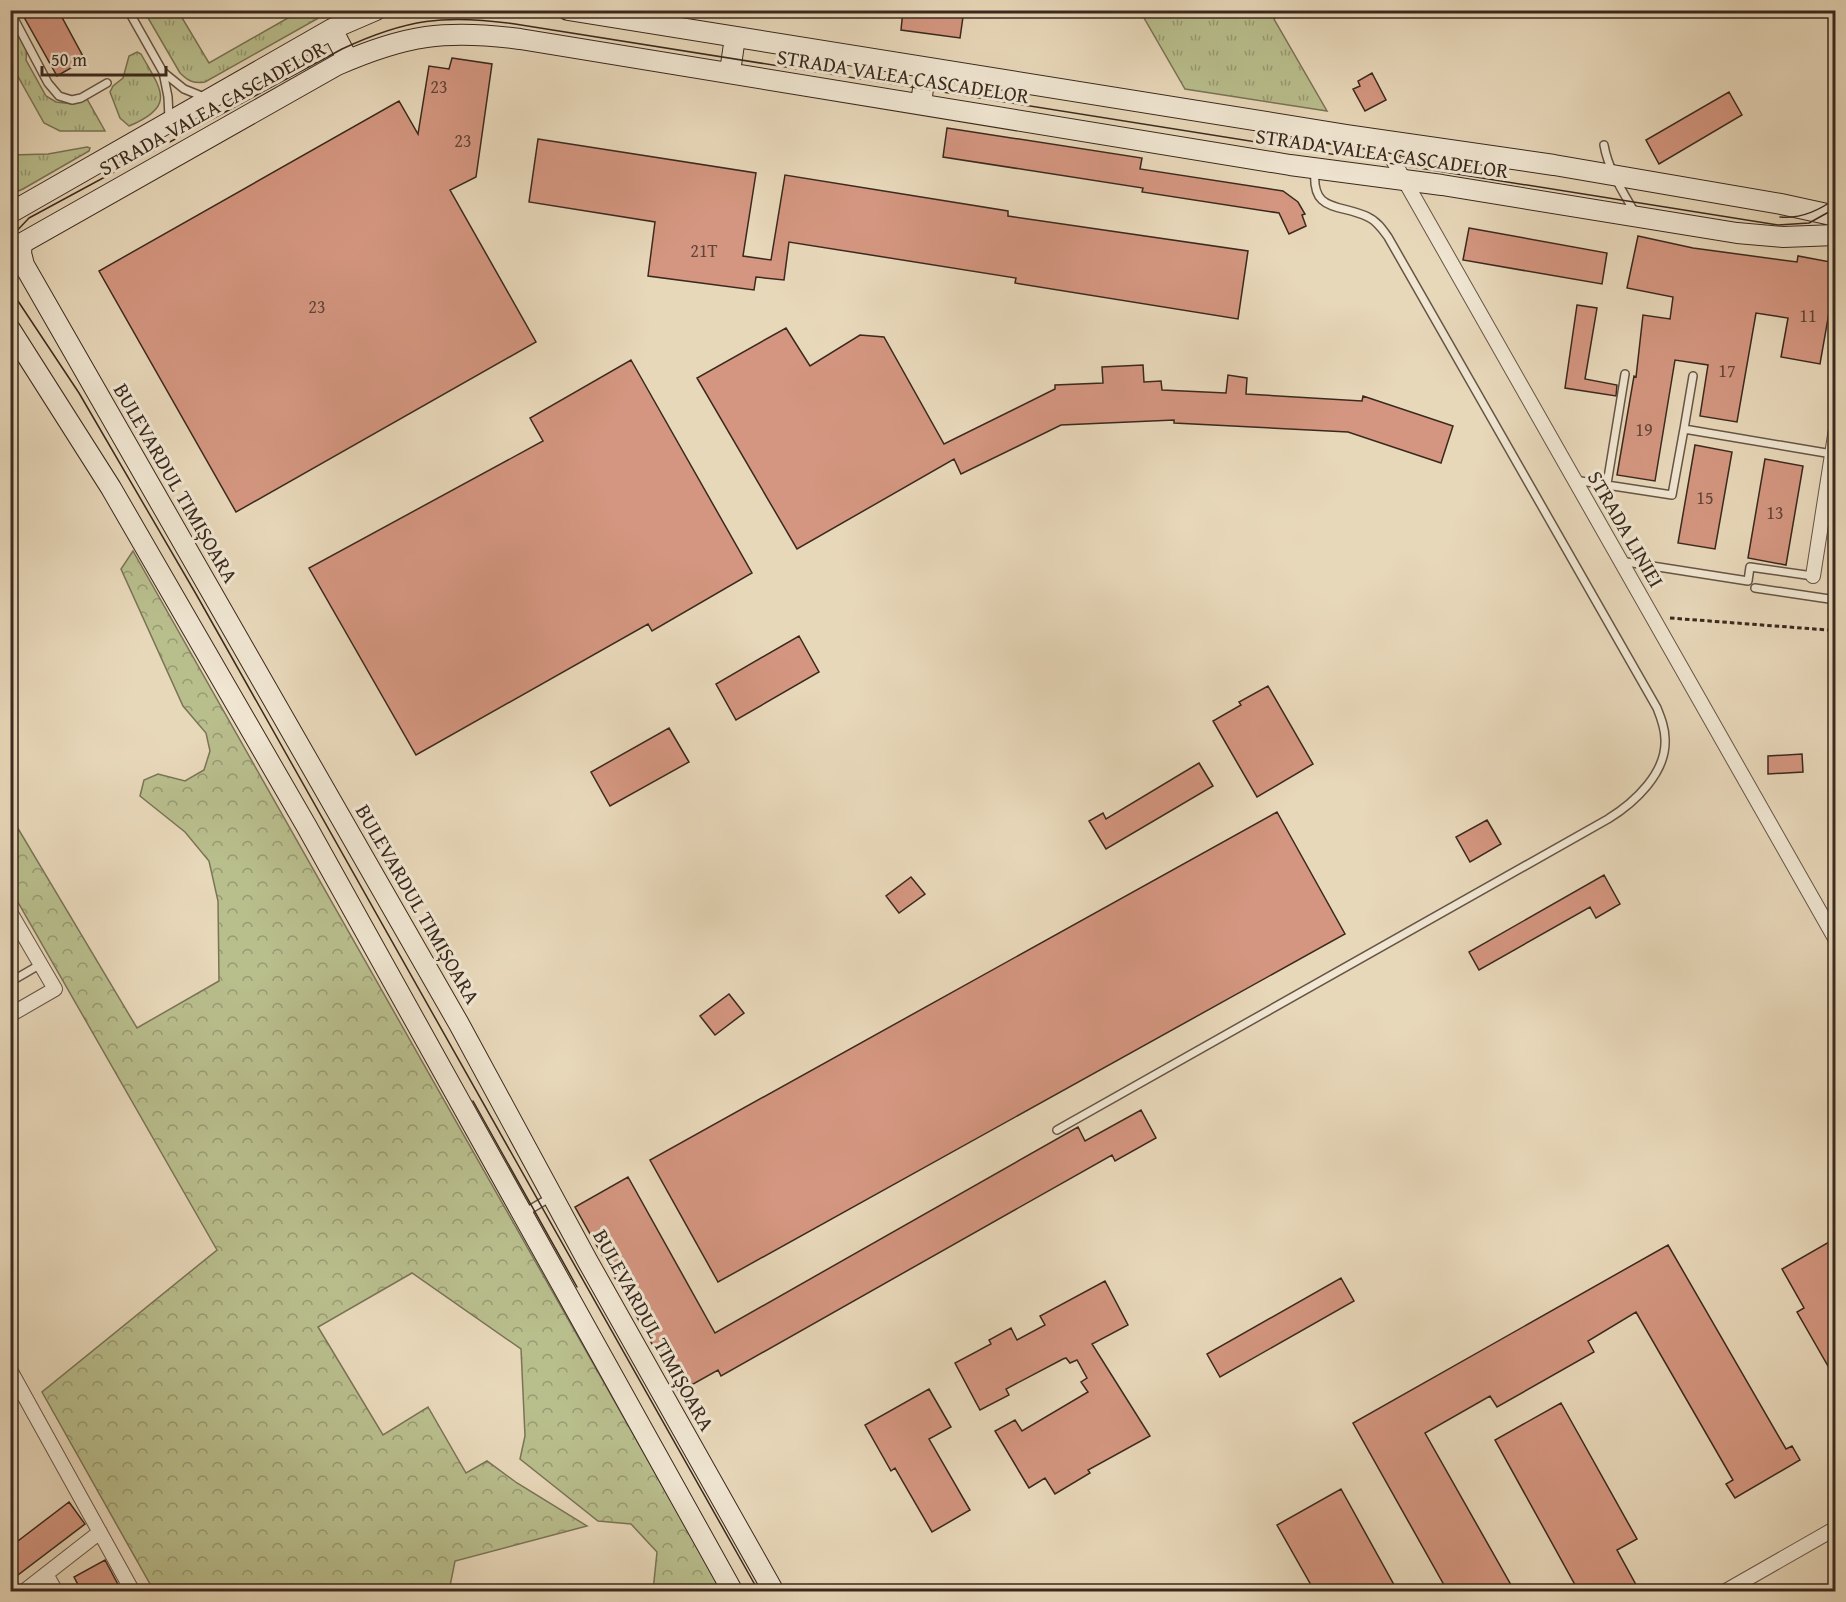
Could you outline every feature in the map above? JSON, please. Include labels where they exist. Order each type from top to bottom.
[{"type":"main road","name":"STRADA VALEA CASCADELOR","points":[[10,213],[332,29],[376,10]]},
{"type":"main road","name":"STRADA VALEA CASCADELOR","points":[[568,10],[1532,162],[1781,204],[1836,216]]},
{"type":"main road","points":[[332,29],[348,60]]},
{"type":"main road","name":"STRADA VALEA CASCADELOR","points":[[17,252],[265,105],[348,60],[423,36],[451,33],[481,34],[730,72],[1315,167],[1766,236],[1836,236]]},
{"type":"main road","points":[[730,72],[735,37]]},
{"type":"main road","points":[[921,103],[926,68]]},
{"type":"main road","name":"BULEVARDUL TIMIȘOARA","points":[[17,252],[374,874],[774,1592]]},
{"type":"main road","points":[[10,329],[111,488],[295,807],[733,1592]]},
{"type":"main road","points":[[607,1367],[637,1349]]},
{"type":"street","name":"STRADA LINIEI","points":[[1381,139],[1836,940]]},
{"type":"street","points":[[1812,576],[1836,429]]},
{"type":"street","points":[[10,912],[55,989],[10,1015]]},
{"type":"street","points":[[10,1370],[133,1592]]},
{"type":"street","points":[[1724,1592],[1836,1528]]},
{"type":"street","points":[[23,1592],[100,1532]]},
{"type":"street","points":[[46,1574],[56,1592]]},
{"type":"lane","points":[[128,10],[163,72],[168,97],[169,121]]},
{"type":"lane","points":[[10,11],[48,83],[58,96],[72,100],[81,98],[107,83]]},
{"type":"lane","points":[[163,72],[184,89],[197,96],[209,98]]},
{"type":"lane","points":[[1604,145],[1615,177],[1638,217]]},
{"type":"lane","points":[[1057,1130],[1608,819],[1636,798],[1654,774],[1662,758],[1666,741],[1657,708],[1388,237],[1371,218],[1326,204],[1316,190],[1315,167]]},
{"type":"lane","points":[[1607,484],[1625,374]]},
{"type":"lane","points":[[1574,480],[1672,495],[1693,376]]},
{"type":"lane","points":[[1684,429],[1832,454]]},
{"type":"lane","points":[[1620,561],[1748,581],[1750,567],[1812,576]]},
{"type":"lane","points":[[1755,588],[1834,599]]},
{"type":"lane","points":[[10,982],[41,964]]},
{"type":"lane","points":[[522,1214],[553,1196]]},
{"type":"path","points":[[1662,618],[1828,630]]},
{"type":"green space","points":[[144,11],[178,11],[209,63],[300,11],[331,11],[205,82],[198,83],[180,73]]},
{"type":"green space","points":[[1140,11],[1282,11],[1274,19],[1327,111],[1185,89]]},
{"type":"green space","points":[[10,18],[27,50],[26,60],[46,96],[56,102],[73,104],[87,99],[105,131],[60,131],[44,123],[11,64]]},
{"type":"green space","points":[[137,52],[141,54],[159,87],[160,96],[159,104],[154,111],[129,126],[120,118],[110,92],[113,86],[123,78],[129,56]]},
{"type":"green space","points":[[90,148],[89,151],[11,194],[11,155],[48,154]]},
{"type":"green space","points":[[133,551],[722,1591],[653,1591],[657,1552],[631,1524],[598,1521],[520,1459],[525,1436],[521,1349],[412,1273],[318,1327],[383,1435],[428,1407],[466,1473],[487,1461],[517,1483],[587,1526],[455,1561],[449,1591],[154,1591],[42,1392],[217,1250],[11,890],[10,815],[137,1028],[219,981],[218,901],[209,861],[185,832],[140,796],[144,780],[158,774],[185,781],[204,770],[210,751],[206,733],[183,706],[121,569]]},
{"type":"building","points":[[20,10],[58,10],[85,60],[57,76]]},
{"type":"building","points":[[903,10],[964,10],[960,38],[901,30]]},
{"type":"building","points":[[452,58],[492,64],[476,177],[450,190],[536,342],[236,512],[99,271],[399,101],[418,134],[429,66],[449,69]]},
{"type":"building","points":[[1372,73],[1386,100],[1365,111],[1353,89],[1360,86],[1358,81]]},
{"type":"building","points":[[1729,92],[1742,115],[1659,164],[1646,140]]},
{"type":"building","points":[[947,128],[1142,158],[1140,169],[1283,191],[1298,202],[1305,214],[1302,215],[1306,226],[1289,234],[1279,213],[1142,192],[1143,188],[943,157]]},
{"type":"building","points":[[538,139],[756,173],[743,256],[771,260],[785,175],[1008,211],[1008,216],[1248,251],[1238,319],[1015,283],[1016,278],[789,242],[784,280],[756,277],[754,290],[648,276],[655,222],[529,202]]},
{"type":"building","points":[[1469,228],[1607,253],[1602,284],[1463,260]]},
{"type":"building","points":[[1638,236],[1693,248],[1797,262],[1798,256],[1836,263],[1820,364],[1781,357],[1788,318],[1756,313],[1737,422],[1700,416],[1708,365],[1675,360],[1655,481],[1617,475],[1634,376],[1636,377],[1643,315],[1670,319],[1673,297],[1627,288]]},
{"type":"building","points":[[1577,305],[1597,308],[1585,379],[1617,385],[1616,396],[1565,388]]},
{"type":"building","points":[[786,328],[810,366],[860,335],[884,337],[944,444],[1055,389],[1055,385],[1103,383],[1102,367],[1143,365],[1144,382],[1161,381],[1162,390],[1226,393],[1228,375],[1247,378],[1246,394],[1362,401],[1363,396],[1453,426],[1441,463],[1348,432],[1174,423],[1174,420],[1061,425],[961,474],[954,459],[797,549],[697,378]]},
{"type":"building","points":[[631,360],[752,573],[652,631],[648,624],[416,755],[309,568],[543,441],[530,418]]},
{"type":"building","points":[[1695,445],[1732,452],[1715,549],[1678,543]]},
{"type":"building","points":[[1765,459],[1803,466],[1786,565],[1748,558]]},
{"type":"building","points":[[799,636],[819,672],[736,720],[716,684]]},
{"type":"building","points":[[1268,686],[1313,764],[1257,797],[1213,721],[1241,705],[1239,702]]},
{"type":"building","points":[[669,728],[689,762],[610,806],[591,772]]},
{"type":"building","points":[[1802,754],[1803,772],[1768,774],[1768,756]]},
{"type":"building","points":[[1199,763],[1213,786],[1106,849],[1089,821],[1103,813],[1106,819]]},
{"type":"building","points":[[1277,812],[1345,934],[718,1282],[650,1160]]},
{"type":"building","points":[[1487,820],[1501,844],[1470,862],[1456,837]]},
{"type":"building","points":[[1604,875],[1620,904],[1596,918],[1590,907],[1479,970],[1469,952]]},
{"type":"building","points":[[911,877],[925,894],[899,913],[886,896]]},
{"type":"building","points":[[729,994],[744,1013],[715,1035],[700,1016]]},
{"type":"building","points":[[1141,1110],[1156,1138],[1115,1161],[1112,1155],[721,1376],[718,1370],[679,1392],[575,1207],[628,1177],[715,1333],[1078,1127],[1085,1141]]},
{"type":"building","points":[[1836,1238],[1836,1380],[1797,1312],[1804,1308],[1782,1269]]},
{"type":"building","points":[[1668,1245],[1786,1449],[1792,1446],[1800,1460],[1735,1498],[1726,1484],[1733,1480],[1636,1312],[1588,1341],[1594,1352],[1497,1407],[1490,1396],[1425,1433],[1515,1592],[1448,1592],[1353,1423]]},
{"type":"building","points":[[1341,1278],[1354,1301],[1220,1377],[1207,1354]]},
{"type":"building","points":[[1105,1281],[1128,1325],[1092,1344],[1150,1436],[1088,1470],[1090,1473],[1055,1494],[1045,1478],[1029,1488],[995,1431],[1015,1420],[1022,1431],[1088,1392],[1081,1382],[1087,1378],[1077,1360],[1070,1363],[1066,1358],[1063,1359],[1006,1389],[1009,1395],[980,1410],[955,1363],[991,1344],[989,1340],[1011,1328],[1017,1340],[1045,1325],[1040,1316]]},
{"type":"building","points":[[929,1389],[951,1427],[929,1439],[970,1510],[932,1532],[895,1468],[891,1471],[865,1425]]},
{"type":"building","points":[[1561,1403],[1637,1539],[1617,1550],[1640,1592],[1579,1592],[1495,1440]]},
{"type":"building","points":[[1341,1489],[1398,1592],[1315,1592],[1277,1525]]},
{"type":"building","points":[[69,1502],[85,1524],[10,1581],[10,1547]]},
{"type":"building","points":[[105,1560],[122,1592],[82,1592],[74,1577]]},
{"type":"tram line","points":[[10,238],[29,218],[342,49],[406,25],[467,19],[515,24],[1778,225],[1809,223],[1836,208]]},
{"type":"tram line","points":[[1282,137],[1407,157]]},
{"type":"tram line","points":[[1780,217],[1795,217],[1810,213],[1836,198]]},
{"type":"tram line","points":[[10,289],[79,393],[196,594],[759,1592]]},
{"type":"tram line","points":[[473,1101],[577,1287]]}]
